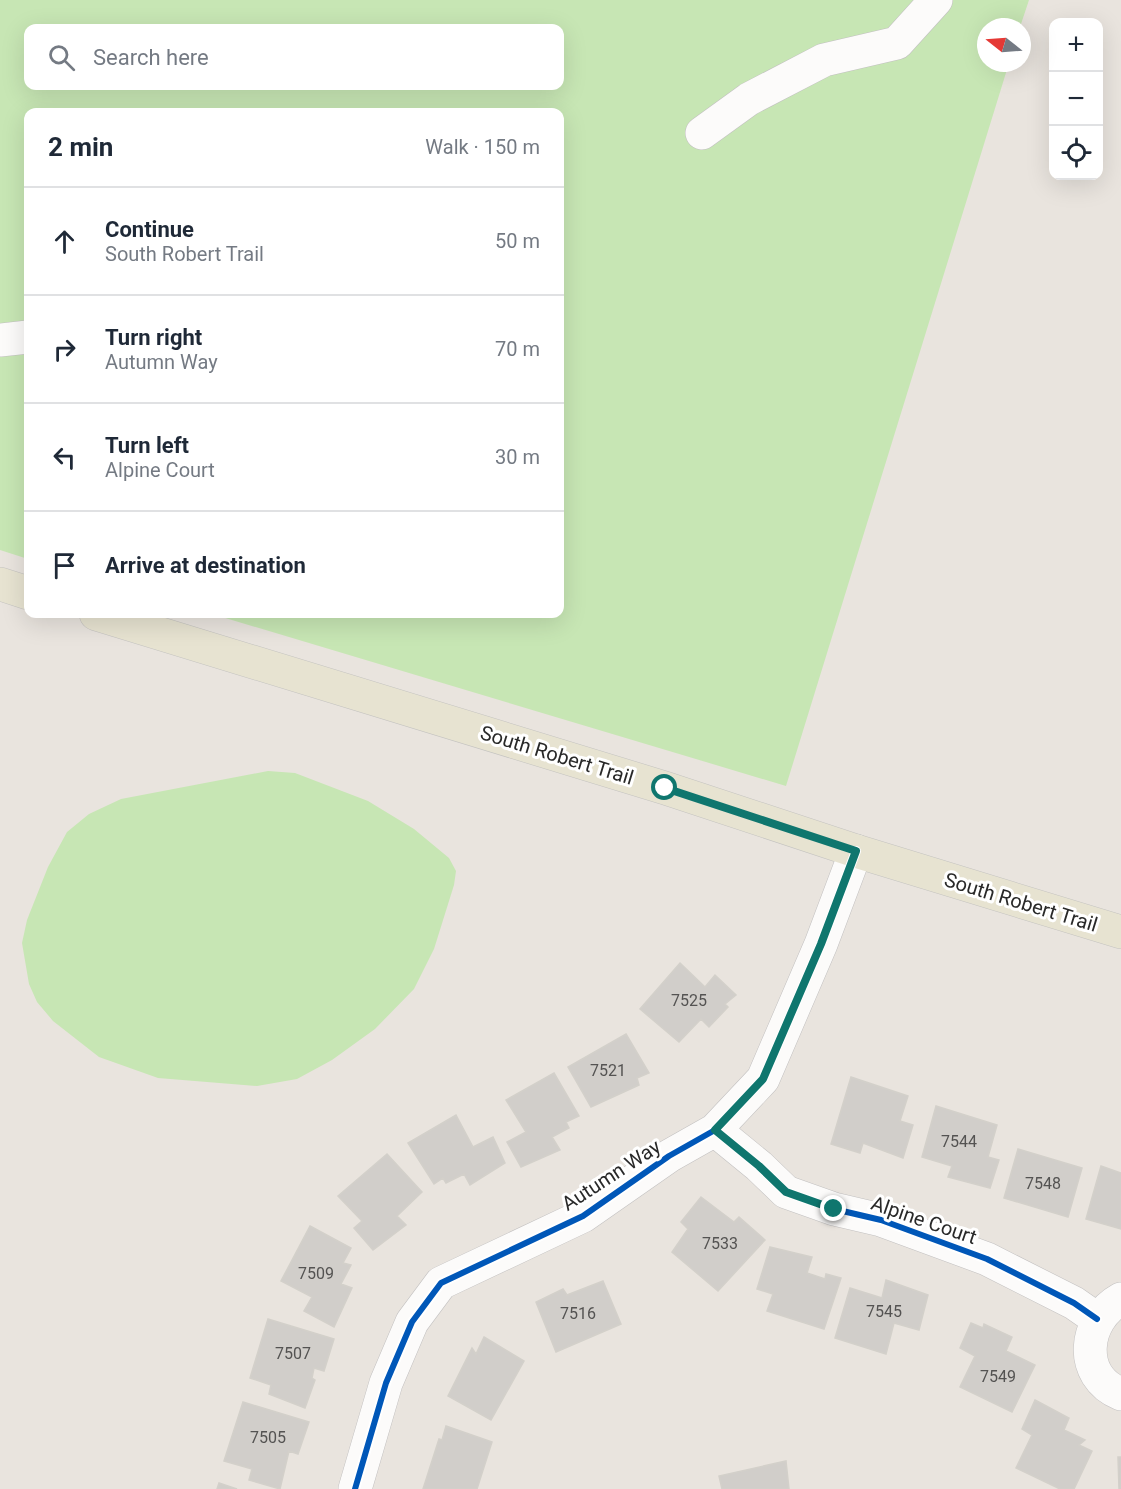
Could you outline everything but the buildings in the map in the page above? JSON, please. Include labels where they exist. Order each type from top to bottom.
[{"type":"main road","points":[[0,584],[24,592]]},
{"type":"main road","name":"South Robert Trail","points":[[109,618],[665,788],[856,851],[1121,932]]},
{"type":"street","points":[[702,133],[749,99],[824,60],[897,43],[936,0]]},
{"type":"street","points":[[0,340],[24,337]]},
{"type":"street","name":"Autumn Way","points":[[355,1489],[386,1383],[412,1322],[441,1283],[583,1216],[669,1156],[715,1130],[763,1079],[821,944],[856,851]]},
{"type":"street","name":"Alpine Court","points":[[715,1130],[759,1166],[786,1192],[834,1209],[882,1220],[987,1259],[1074,1303],[1109,1309],[1091,1334],[1090,1351],[1094,1367],[1102,1381],[1121,1394]]},
{"type":"green space","points":[[0,0],[1029,0],[1023,18],[977,18],[977,72],[1006,72],[786,786],[225,618],[564,618],[564,108],[24,108],[24,558],[0,550]]},
{"type":"green space","points":[[268,771],[295,773],[368,801],[414,829],[449,858],[456,871],[454,885],[434,949],[414,989],[375,1029],[332,1060],[297,1079],[257,1086],[158,1078],[99,1057],[53,1021],[37,1002],[29,984],[22,943],[27,920],[48,867],[67,832],[89,814],[121,799]]},
{"type":"cycle path","points":[[355,1489],[386,1383],[412,1322],[441,1283],[583,1216],[669,1156],[715,1130],[763,1079],[821,944],[856,851]]},
{"type":"cycle path","points":[[715,1130],[759,1166],[786,1192],[834,1209],[881,1220],[987,1259],[1074,1303],[1097,1319]]},
{"type":"route","points":[[665,788],[856,851],[821,944],[763,1079],[715,1130],[759,1166],[786,1192],[834,1209]]}]
